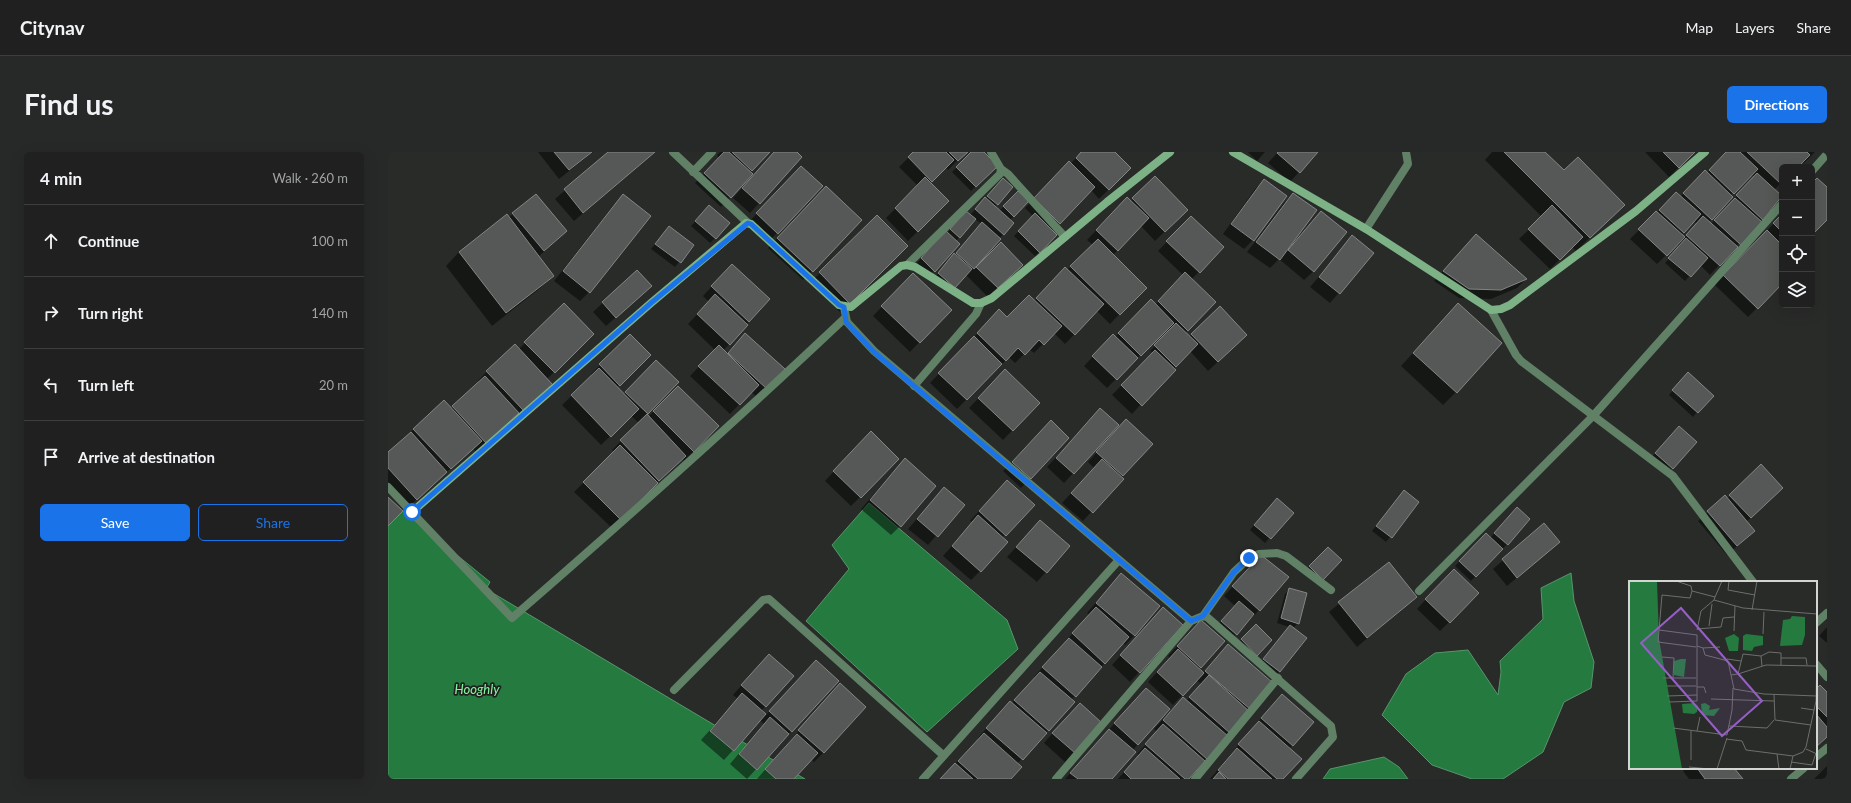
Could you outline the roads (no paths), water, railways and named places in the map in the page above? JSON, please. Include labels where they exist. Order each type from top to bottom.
[{"type":"street","points":[[673,152],[748,223],[751,224],[839,305],[844,307],[851,306],[901,266],[907,265],[915,267],[973,303],[981,303],[992,298],[1170,152]]},
{"type":"street","points":[[693,172],[712,152]]},
{"type":"street","points":[[991,152],[1001,168],[1065,237]]},
{"type":"street","points":[[1233,152],[1366,229],[1491,310],[1516,355],[1521,361],[1678,481],[1752,581]]},
{"type":"street","points":[[1366,229],[1408,164],[1406,152]]},
{"type":"street","points":[[1491,310],[1510,305],[1636,211],[1705,152]]},
{"type":"street","points":[[1815,168],[1827,154]]},
{"type":"street","points":[[907,265],[1000,174],[1001,168]]},
{"type":"street","points":[[1419,591],[1593,416],[1779,207]]},
{"type":"street","points":[[412,512],[651,303],[748,223]]},
{"type":"street","points":[[914,386],[976,314],[981,303]]},
{"type":"street","points":[[844,307],[845,318],[858,336],[874,352],[1118,561],[1191,621]]},
{"type":"street","points":[[388,487],[512,618],[679,471],[845,318]]},
{"type":"street","points":[[1056,779],[1191,621],[1203,616],[1234,572],[1249,558],[1259,554],[1277,553],[1286,556],[1331,590]]},
{"type":"street","points":[[923,779],[943,755],[1007,687],[1118,561]]},
{"type":"street","points":[[674,690],[763,600],[769,599],[943,755]]},
{"type":"street","points":[[1817,622],[1827,613]]},
{"type":"street","points":[[1203,616],[1207,616],[1331,726],[1333,730],[1333,737],[1296,779]]},
{"type":"street","points":[[1817,665],[1827,678]]},
{"type":"street","points":[[1195,779],[1278,678]]},
{"type":"street","points":[[1817,756],[1827,748]]},
{"type":"street","points":[[1790,779],[1803,769]]},
{"type":"water","name":"Hooghly","points":[[388,499],[490,582],[486,589],[805,779],[388,779]]},
{"type":"water","points":[[869,503],[1007,620],[1018,649],[927,732],[806,621],[849,569],[832,545]]},
{"type":"water","points":[[1571,573],[1574,601],[1594,662],[1591,688],[1564,702],[1543,752],[1503,779],[1472,779],[1432,765],[1382,715],[1406,674],[1435,653],[1468,650],[1498,695],[1501,672],[1500,661],[1543,619],[1541,588]]},
{"type":"water","points":[[1384,757],[1399,767],[1408,779],[1323,779],[1330,769]]}]
